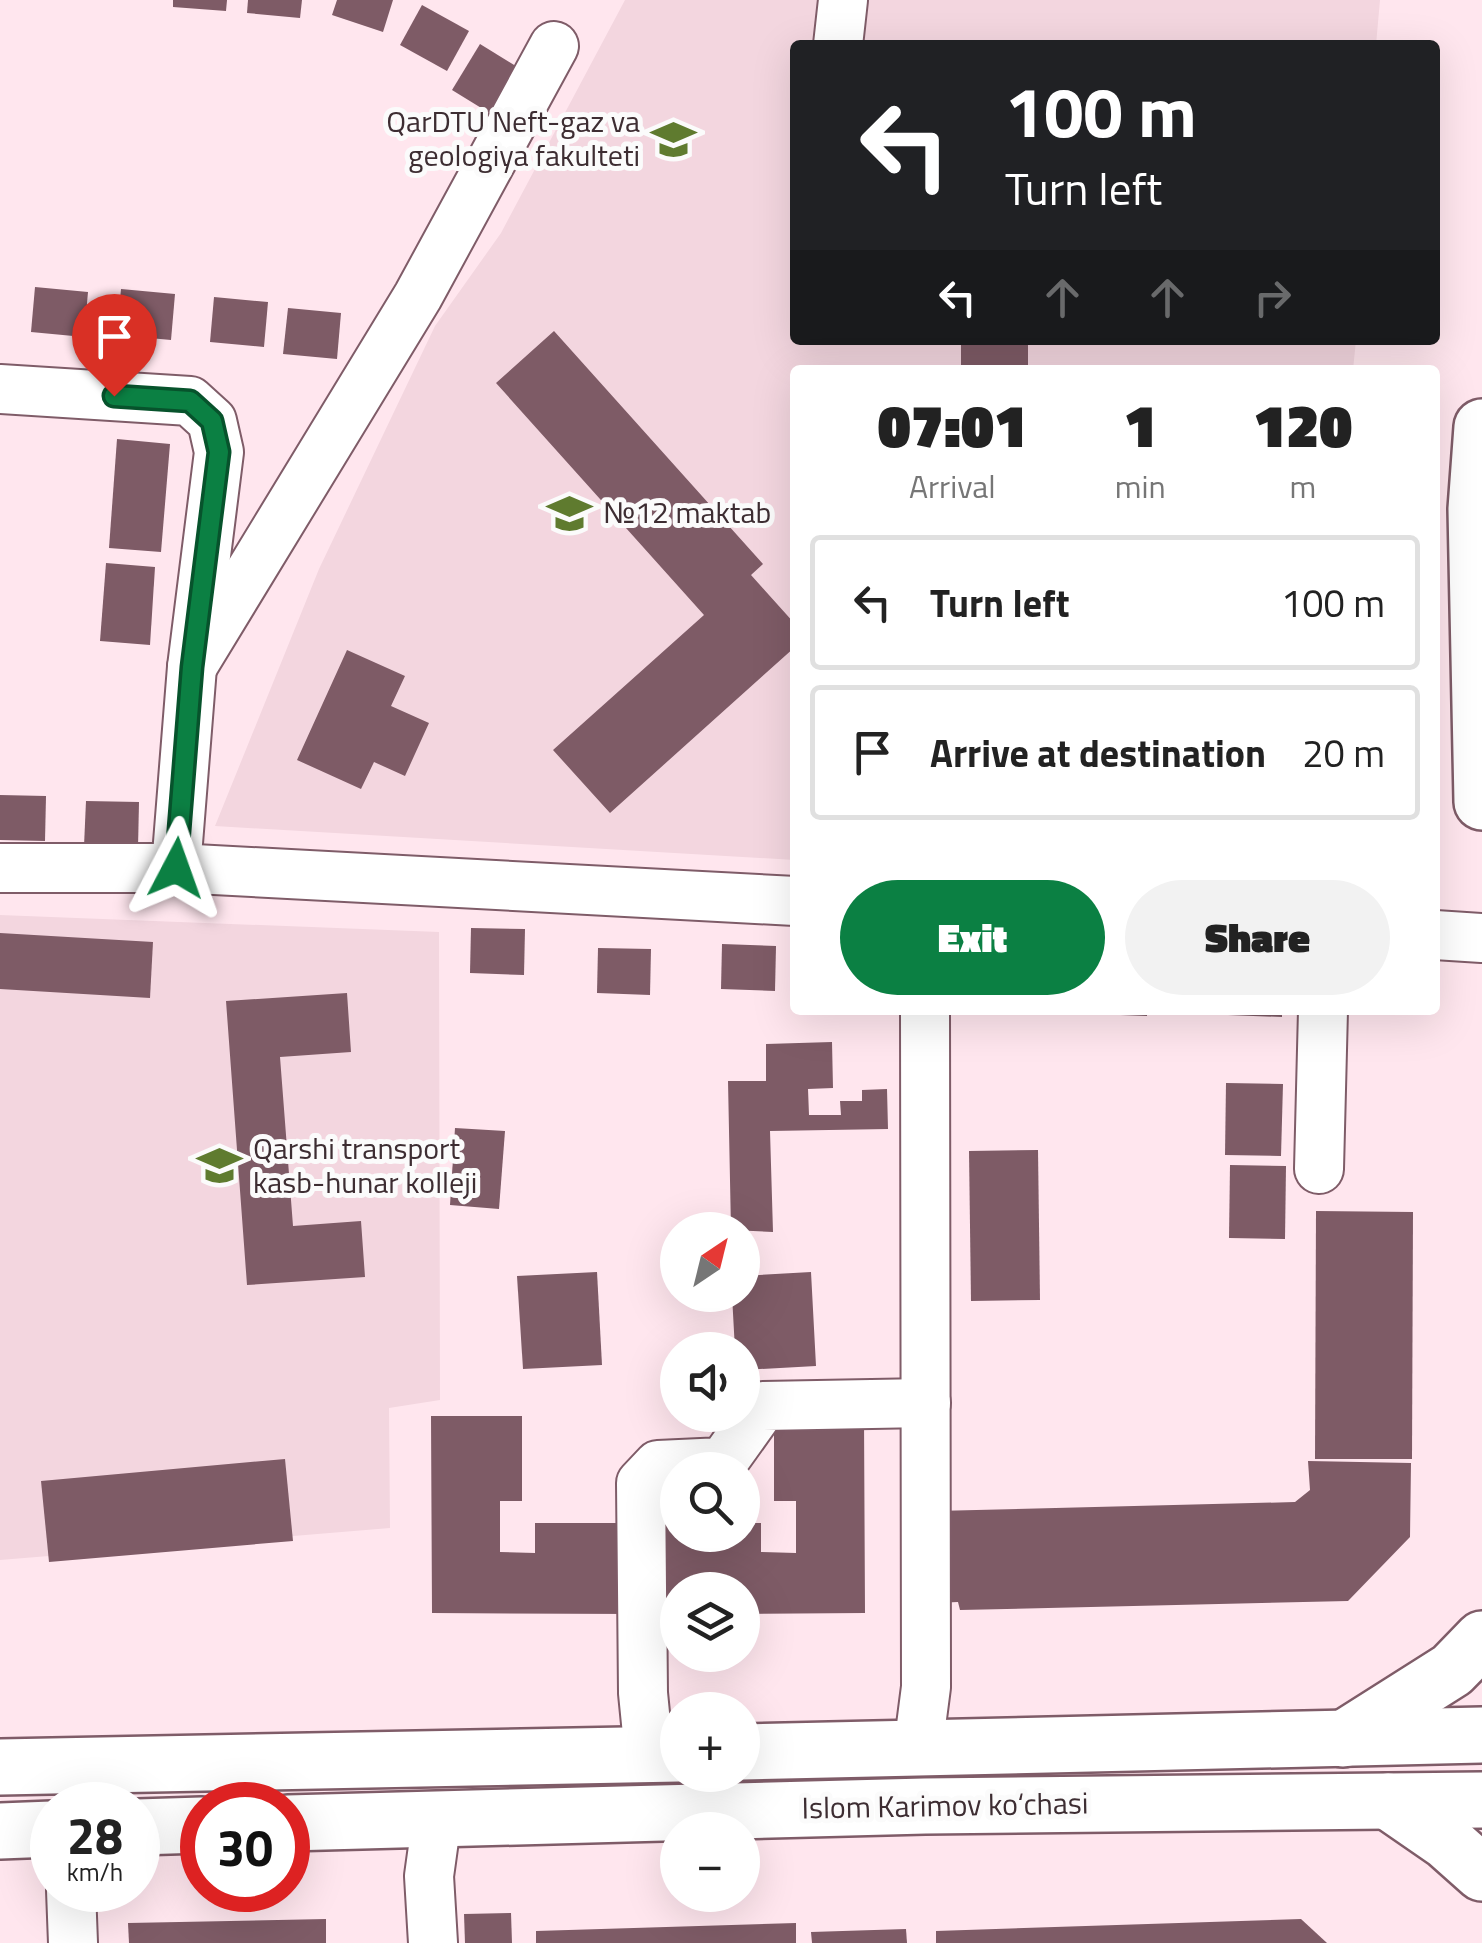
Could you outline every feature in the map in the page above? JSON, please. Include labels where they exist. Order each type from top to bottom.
[{"type":"main road","points":[[1482,427],[1476,509],[1482,802]]},
{"type":"main road","points":[[1343,1739],[1452,1670],[1482,1639]]},
{"type":"main road","name":"Islom Karimov ko‘chasi","points":[[760,1752],[1482,1735]]},
{"type":"main road","points":[[0,1766],[660,1754]]},
{"type":"main road","points":[[1388,1800],[1446,1841],[1482,1873]]},
{"type":"main road","name":"Islom Karimov ko‘chasi","points":[[310,1821],[925,1806],[1482,1800]]},
{"type":"main road","points":[[0,1830],[30,1829]]},
{"type":"street","points":[[839,40],[844,0]]},
{"type":"street","points":[[192,667],[418,296],[554,46]]},
{"type":"street","points":[[0,389],[190,401],[212,421],[219,452],[192,667],[176,868]]},
{"type":"street","points":[[0,868],[176,868],[790,901]]},
{"type":"street","points":[[1440,935],[1482,938]]},
{"type":"street","points":[[918,1749],[926,1687],[925,1015]]},
{"type":"street","points":[[1319,1169],[1323,1015]]},
{"type":"street","points":[[660,1745],[643,1693],[642,1483],[658,1465],[723,1462],[764,1406],[926,1403]]},
{"type":"street","points":[[433,1943],[430,1876],[437,1818]]},
{"type":"street","points":[[72,1912],[73,1943]]},
{"type":"shaded area","name":"№12 maktab","points":[[625,0],[1380,0],[1376,40],[790,40],[790,345],[1356,345],[1354,365],[790,365],[790,860],[215,826],[319,569],[435,326],[501,233]]},
{"type":"shaded area","name":"Qarshi transport kasb-hunar kolleji","points":[[0,915],[439,932],[440,1400],[389,1408],[390,1528],[0,1560]]},
{"type":"building","points":[[173,0],[227,0],[226,11],[173,7]]},
{"type":"building","points":[[248,0],[302,0],[300,18],[247,13]]},
{"type":"building","points":[[337,0],[393,0],[383,32],[332,15]]},
{"type":"building","points":[[422,5],[469,31],[447,71],[400,45]]},
{"type":"building","points":[[480,44],[519,68],[491,114],[452,90]]},
{"type":"building","points":[[35,287],[88,292],[84,337],[31,332]]},
{"type":"building","points":[[121,289],[175,294],[171,340],[117,335]]},
{"type":"building","points":[[214,297],[268,302],[264,347],[210,342]]},
{"type":"building","points":[[288,308],[341,313],[337,359],[283,354]]},
{"type":"building","points":[[554,331],[763,564],[751,575],[790,618],[790,651],[610,813],[553,750],[704,615],[496,383]]},
{"type":"building","points":[[961,345],[1028,345],[1028,365],[961,365]]},
{"type":"building","points":[[117,439],[170,444],[161,552],[109,548]]},
{"type":"building","points":[[106,563],[155,567],[150,645],[100,641]]},
{"type":"building","points":[[347,650],[405,676],[391,706],[429,723],[405,776],[374,762],[361,789],[297,760]]},
{"type":"building","points":[[0,795],[46,796],[45,841],[0,840]]},
{"type":"building","points":[[86,801],[139,802],[138,848],[84,846]]},
{"type":"building","points":[[471,928],[525,929],[524,975],[470,973]]},
{"type":"building","points":[[0,933],[153,942],[150,998],[0,989]]},
{"type":"building","points":[[722,944],[776,946],[775,991],[721,989]]},
{"type":"building","points":[[598,948],[651,949],[650,995],[597,993]]},
{"type":"building","points":[[347,993],[351,1052],[280,1057],[293,1226],[361,1221],[365,1277],[247,1285],[226,1001]]},
{"type":"building","points":[[832,1042],[833,1088],[808,1089],[809,1115],[841,1115],[840,1101],[862,1101],[862,1090],[887,1089],[888,1129],[770,1131],[773,1232],[760,1231],[760,1212],[731,1212],[728,1081],[766,1081],[766,1044]]},
{"type":"building","points":[[1226,1083],[1283,1084],[1281,1156],[1225,1155]]},
{"type":"building","points":[[455,1128],[505,1131],[499,1209],[450,1205]]},
{"type":"building","points":[[1038,1150],[1040,1300],[971,1301],[969,1151]]},
{"type":"building","points":[[1230,1165],[1286,1166],[1285,1239],[1229,1238]]},
{"type":"building","points":[[1316,1211],[1413,1212],[1412,1459],[1315,1459]]},
{"type":"building","points":[[597,1272],[602,1365],[523,1369],[517,1276]]},
{"type":"building","points":[[811,1272],[816,1366],[760,1369],[760,1332],[734,1332],[733,1312],[760,1312],[760,1275]]},
{"type":"building","points":[[431,1416],[522,1416],[522,1501],[500,1501],[500,1552],[535,1553],[535,1523],[633,1523],[633,1614],[432,1613]]},
{"type":"building","points":[[774,1417],[864,1417],[865,1613],[760,1614],[760,1572],[663,1572],[663,1552],[760,1552],[760,1523],[761,1552],[796,1553],[796,1501],[774,1501]]},
{"type":"building","points":[[285,1459],[293,1541],[49,1562],[41,1481]]},
{"type":"building","points":[[1308,1461],[1411,1463],[1410,1537],[1348,1601],[960,1610],[958,1602],[935,1603],[935,1511],[1295,1502],[1310,1490]]},
{"type":"building","points":[[511,1913],[512,1943],[465,1943],[464,1914]]},
{"type":"building","points":[[326,1919],[326,1943],[129,1943],[128,1923]]},
{"type":"building","points":[[1301,1919],[1327,1943],[936,1943],[936,1931]]},
{"type":"building","points":[[796,1923],[796,1943],[536,1943],[536,1931]]},
{"type":"building","points":[[906,1929],[907,1943],[812,1943],[811,1932]]},
{"type":"place","name":"QarDTU Neft-gaz va geologiya fakulteti","points":[[673,139]]},
{"type":"place","name":"№12 maktab","points":[[570,513]]},
{"type":"place","name":"Qarshi transport kasb-hunar kolleji","points":[[220,1166]]},
{"type":"route","points":[[114,396],[190,401],[212,421],[219,452],[192,667],[176,868]]}]
